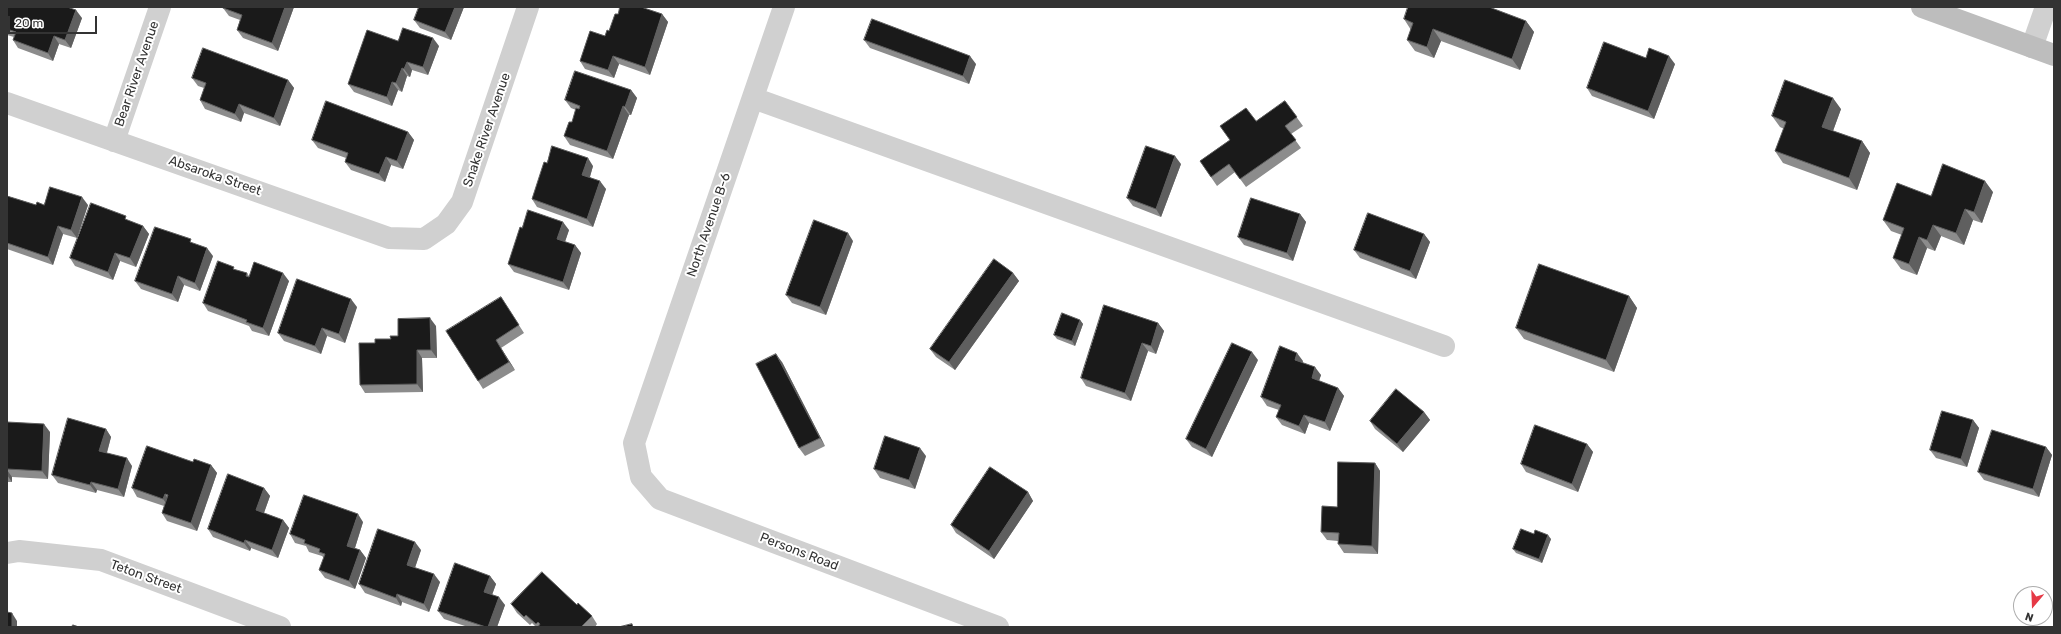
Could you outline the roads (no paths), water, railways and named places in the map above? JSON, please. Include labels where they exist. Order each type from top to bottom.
[{"type":"main road","points":[[1922,7],[2054,55]]},
{"type":"street","name":"Bear River Avenue","points":[[114,140],[160,7]]},
{"type":"street","name":"Snake River Avenue","points":[[424,240],[446,224],[462,202],[528,7]]},
{"type":"street","name":"North Avenue B-6","points":[[634,443],[784,7]]},
{"type":"street","points":[[2032,47],[2046,7]]},
{"type":"street","points":[[753,98],[1444,346]]},
{"type":"street","name":"Absaroka Street","points":[[7,103],[389,238],[424,240]]},
{"type":"street","name":"Persons Road","points":[[634,443],[641,477],[660,499],[986,625]]},
{"type":"street","name":"Teton Street","points":[[7,553],[19,551],[101,560],[280,627]]}]
